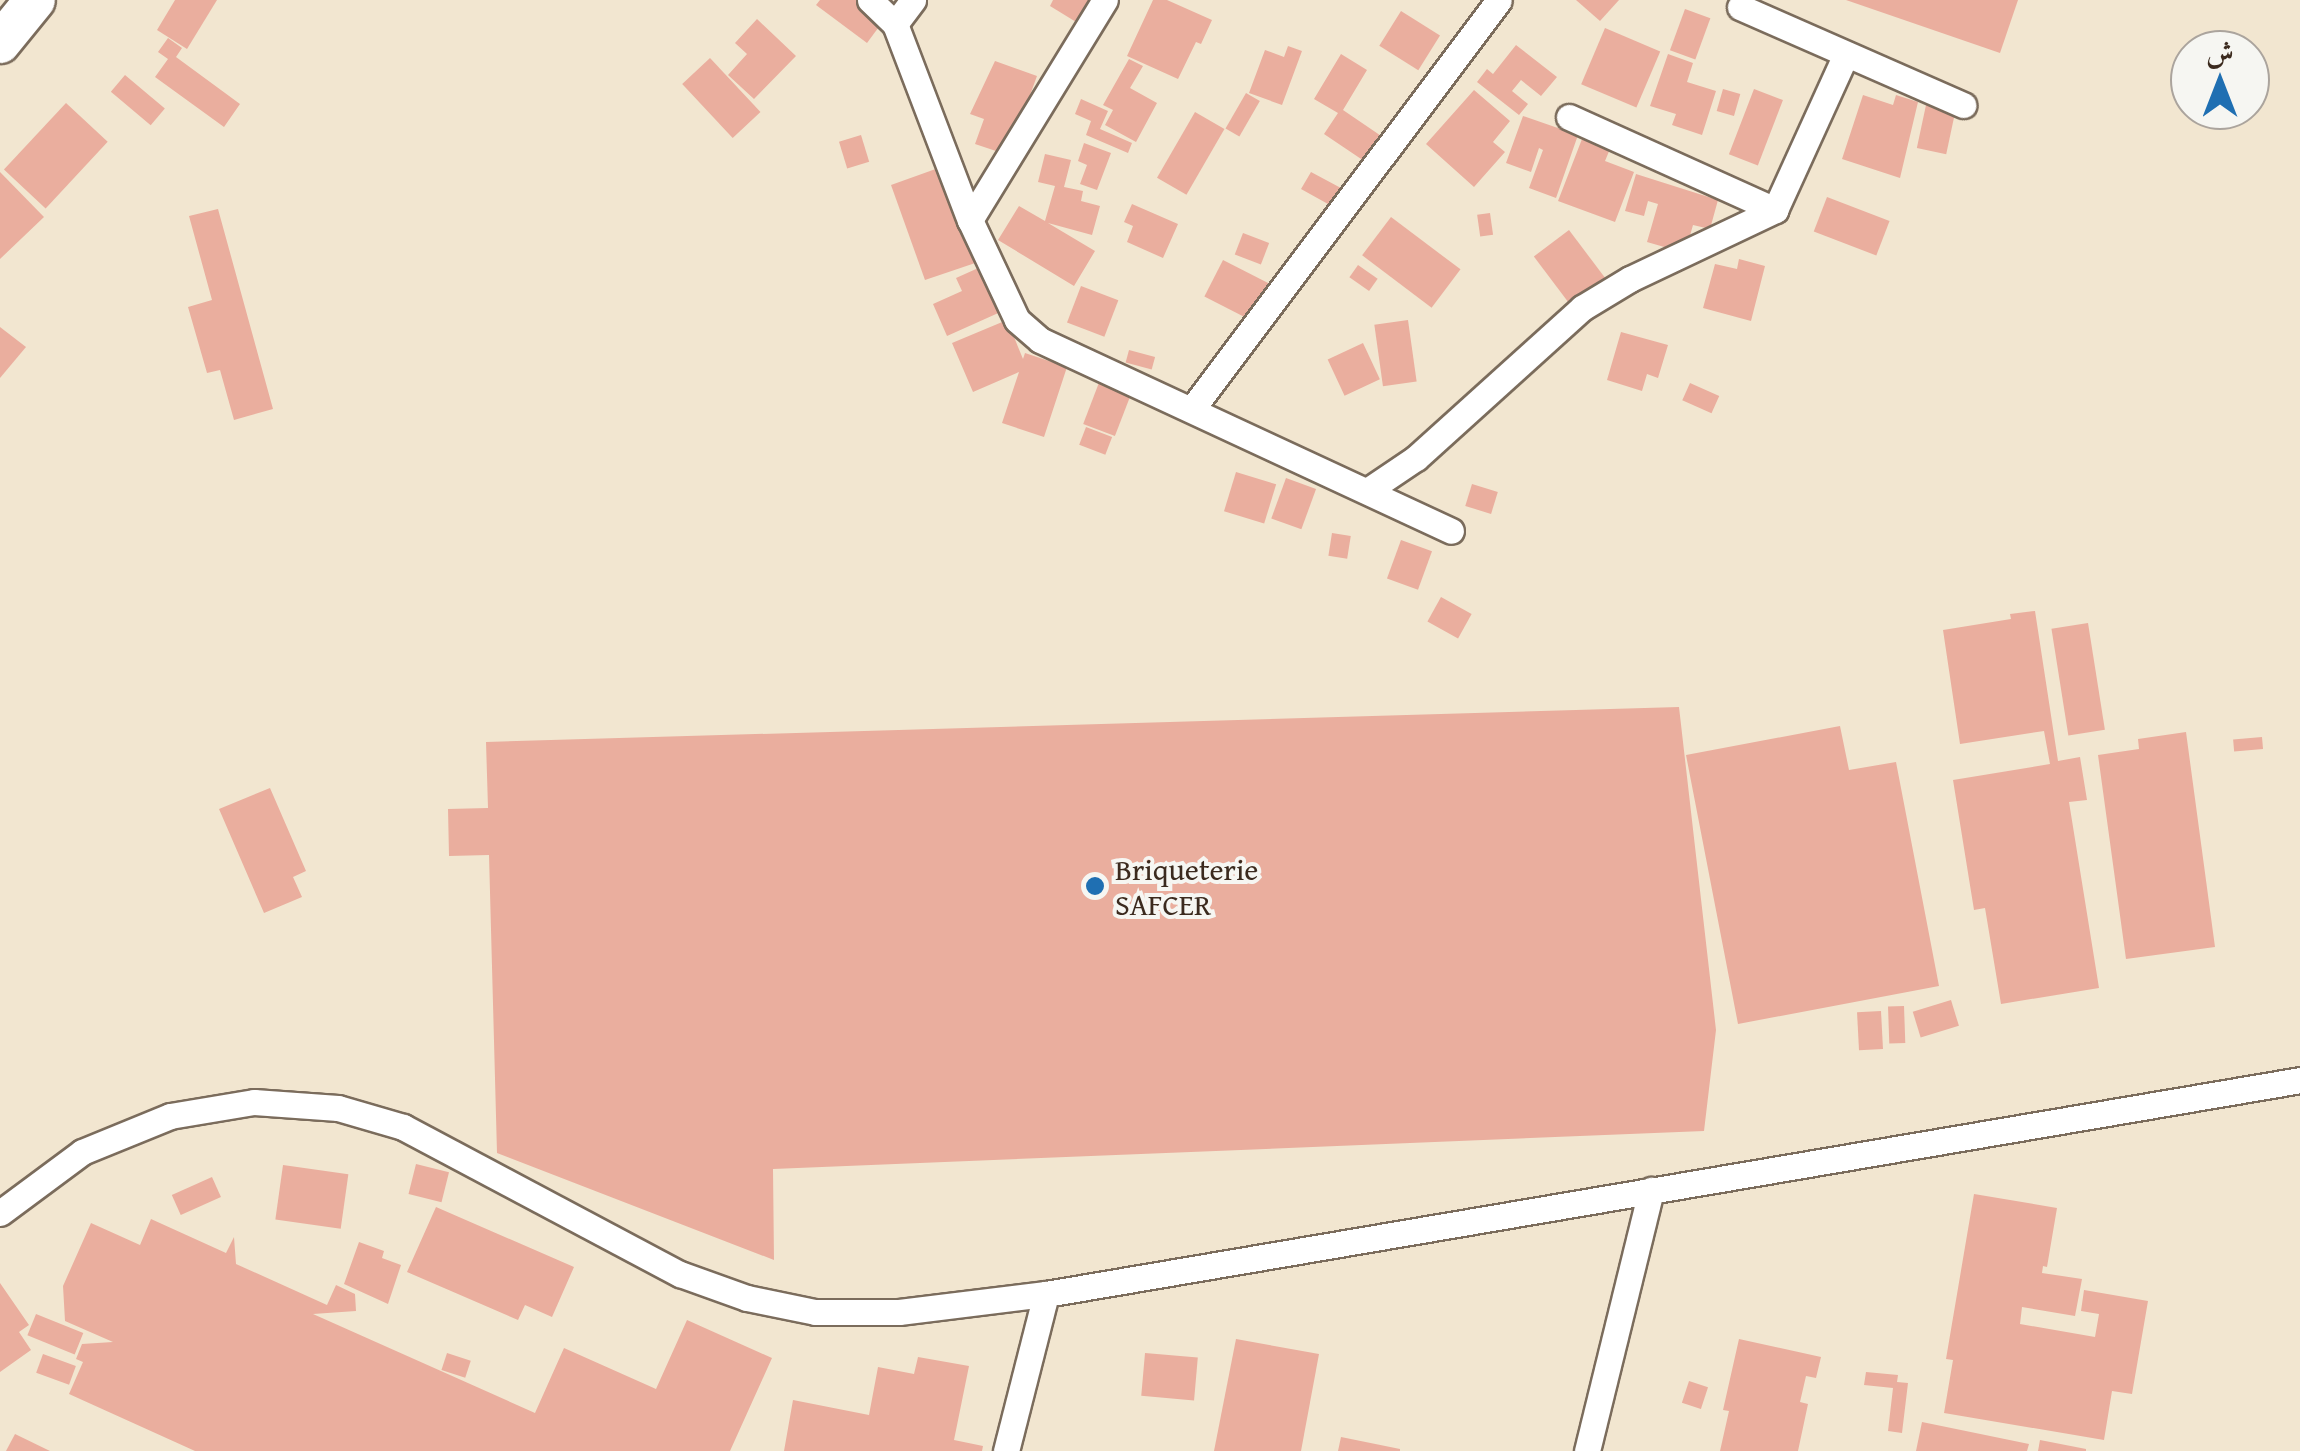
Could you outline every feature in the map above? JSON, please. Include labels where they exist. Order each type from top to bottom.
[{"type":"main road","points":[[0,43],[35,0]]},
{"type":"street","points":[[870,0],[895,24],[970,220],[1017,320],[1040,340],[1450,531]]},
{"type":"street","points":[[895,24],[913,0]]},
{"type":"street","points":[[970,220],[1105,0]]},
{"type":"street","points":[[1192,409],[1499,0]]},
{"type":"street","points":[[1740,7],[1962,105]]},
{"type":"street","points":[[1367,491],[1416,458],[1582,308],[1630,279],[1775,210],[1846,54]]},
{"type":"street","points":[[1569,118],[1775,210]]},
{"type":"street","points":[[0,1213],[82,1152],[170,1116],[254,1102],[338,1108],[403,1127],[680,1274],[747,1298],[816,1312],[900,1312],[1046,1294],[2300,1080]]},
{"type":"street","points":[[1587,1451],[1652,1190]]},
{"type":"street","points":[[1006,1451],[1046,1294]]},
{"type":"building","points":[[175,0],[217,0],[187,49],[157,30]]},
{"type":"building","points":[[820,0],[857,0],[884,20],[867,43],[816,5]]},
{"type":"building","points":[[1053,0],[1097,0],[1081,25],[1050,6]]},
{"type":"building","points":[[1153,0],[1167,0],[1212,20],[1178,79],[1127,56]]},
{"type":"building","points":[[1576,0],[1619,0],[1600,21]]},
{"type":"building","points":[[1846,0],[2018,0],[2000,53]]},
{"type":"building","points":[[1685,9],[1710,18],[1695,60],[1670,50]]},
{"type":"building","points":[[1401,11],[1440,35],[1418,70],[1379,46]]},
{"type":"building","points":[[757,19],[796,56],[754,99],[728,75],[747,54],[735,43]]},
{"type":"building","points":[[1605,28],[1660,51],[1636,108],[1581,84]]},
{"type":"building","points":[[168,38],[182,48],[176,57],[240,104],[224,127],[155,77],[168,59],[158,52]]},
{"type":"building","points":[[1516,45],[1557,77],[1541,96],[1521,80],[1512,91],[1528,104],[1519,115],[1477,82],[1487,69],[1493,74]]},
{"type":"building","points":[[1288,46],[1302,51],[1282,105],[1249,93],[1265,50],[1284,57]]},
{"type":"building","points":[[1341,54],[1367,70],[1343,110],[1390,142],[1373,167],[1324,134],[1338,113],[1314,99]]},
{"type":"building","points":[[1668,54],[1693,63],[1687,82],[1716,91],[1702,135],[1672,125],[1676,114],[1650,106]]},
{"type":"building","points":[[710,58],[760,112],[733,138],[682,84]]},
{"type":"building","points":[[1129,59],[1143,66],[1130,88],[1157,103],[1136,142],[1105,125],[1113,110],[1103,105]]},
{"type":"building","points":[[995,61],[1037,76],[1008,155],[975,144],[984,119],[970,114]]},
{"type":"building","points":[[125,75],[165,108],[151,125],[111,92]]},
{"type":"building","points":[[1723,89],[1740,94],[1734,116],[1717,111]]},
{"type":"building","points":[[1754,89],[1783,100],[1758,165],[1729,154]]},
{"type":"building","points":[[1474,90],[1510,121],[1493,142],[1505,152],[1474,187],[1426,144]]},
{"type":"building","points":[[1246,93],[1260,101],[1239,137],[1226,129]]},
{"type":"building","points":[[1863,95],[1893,105],[1896,95],[1918,102],[1900,178],[1842,159]]},
{"type":"building","points":[[1081,99],[1108,111],[1100,129],[1132,143],[1128,153],[1086,135],[1091,121],[1075,114]]},
{"type":"building","points":[[66,103],[108,142],[46,208],[4,170]]},
{"type":"building","points":[[1926,105],[1955,111],[1946,154],[1917,148]]},
{"type":"building","points":[[1195,112],[1224,129],[1186,195],[1157,178]]},
{"type":"building","points":[[1523,116],[1578,135],[1556,198],[1529,188],[1543,150],[1539,148],[1531,172],[1506,163]]},
{"type":"building","points":[[861,135],[869,162],[847,169],[839,142]]},
{"type":"building","points":[[1582,139],[1610,149],[1605,161],[1634,172],[1615,222],[1558,201]]},
{"type":"building","points":[[1084,143],[1111,153],[1097,190],[1080,184],[1087,165],[1078,161]]},
{"type":"building","points":[[1045,154],[1071,160],[1064,187],[1083,191],[1081,201],[1100,206],[1092,235],[1048,223],[1095,251],[1074,286],[998,240],[1019,206],[1045,221],[1055,186],[1038,182]]},
{"type":"building","points":[[944,166],[987,259],[925,280],[891,185]]},
{"type":"building","points":[[0,172],[44,217],[0,259]]},
{"type":"building","points":[[1311,172],[1354,195],[1315,227],[1328,204],[1301,189]]},
{"type":"building","points":[[1636,174],[1718,200],[1710,229],[1693,225],[1685,253],[1647,242],[1658,204],[1648,201],[1644,216],[1625,211]]},
{"type":"building","points":[[1827,197],[1890,221],[1876,256],[1814,232]]},
{"type":"building","points":[[1132,204],[1178,224],[1163,258],[1127,242],[1133,226],[1124,222]]},
{"type":"building","points":[[218,209],[273,409],[234,420],[220,370],[207,373],[188,307],[212,300],[189,216]]},
{"type":"building","points":[[1490,213],[1493,235],[1480,237],[1477,215]]},
{"type":"building","points":[[1391,217],[1460,269],[1432,308],[1362,255]]},
{"type":"building","points":[[1569,230],[1609,284],[1574,310],[1534,256]]},
{"type":"building","points":[[1243,233],[1269,243],[1261,265],[1235,254]]},
{"type":"building","points":[[1739,259],[1765,266],[1751,321],[1703,308],[1715,264],[1737,269]]},
{"type":"building","points":[[1223,260],[1273,285],[1254,322],[1204,297]]},
{"type":"building","points":[[985,265],[1005,310],[947,336],[933,304],[962,291],[956,278]]},
{"type":"building","points":[[1358,265],[1378,279],[1369,291],[1349,277]]},
{"type":"building","points":[[1081,286],[1118,300],[1104,337],[1067,322]]},
{"type":"building","points":[[1007,320],[1023,359],[1025,353],[1067,367],[1044,437],[1002,423],[1019,372],[973,392],[952,343]]},
{"type":"building","points":[[1408,320],[1417,381],[1383,386],[1374,325]]},
{"type":"building","points":[[0,327],[26,347],[0,378]]},
{"type":"building","points":[[1621,332],[1668,345],[1658,378],[1647,374],[1642,391],[1607,380]]},
{"type":"building","points":[[1363,343],[1380,379],[1345,396],[1328,359]]},
{"type":"building","points":[[1129,350],[1155,357],[1152,370],[1126,363]]},
{"type":"building","points":[[1100,380],[1132,392],[1115,436],[1083,424]]},
{"type":"building","points":[[1690,383],[1719,396],[1712,413],[1682,400]]},
{"type":"building","points":[[1086,427],[1112,437],[1105,455],[1079,445]]},
{"type":"building","points":[[1236,472],[1276,484],[1264,523],[1224,511]]},
{"type":"building","points":[[1286,478],[1316,489],[1301,529],[1271,518]]},
{"type":"building","points":[[1472,484],[1498,492],[1491,514],[1465,506]]},
{"type":"building","points":[[1332,533],[1351,536],[1347,559],[1328,556]]},
{"type":"building","points":[[1401,540],[1432,551],[1418,590],[1387,579]]},
{"type":"building","points":[[1441,597],[1472,614],[1458,638],[1427,621]]},
{"type":"building","points":[[2035,611],[2058,761],[2080,757],[2087,800],[2069,802],[2099,988],[2001,1004],[1985,908],[1974,910],[1953,780],[2050,764],[2044,731],[1960,744],[1943,630]]},
{"type":"building","points":[[2088,623],[2105,730],[2068,735],[2051,629]]},
{"type":"building","name":"Briqueterie SAFCER","points":[[1679,707],[1716,1030],[1704,1131],[773,1169],[774,1260],[497,1153],[489,855],[449,856],[448,809],[488,808],[486,742]]},
{"type":"building","points":[[1840,726],[1849,770],[1896,762],[1939,986],[1738,1024],[1686,755]]},
{"type":"building","points":[[2186,732],[2215,947],[2126,959],[2098,755],[2139,749],[2138,739]]},
{"type":"building","points":[[2262,737],[2263,749],[2234,751],[2233,740]]},
{"type":"building","points":[[270,788],[306,871],[293,877],[302,897],[264,913],[219,809]]},
{"type":"building","points":[[1951,1000],[1959,1026],[1921,1038],[1913,1012]]},
{"type":"building","points":[[1904,1006],[1905,1043],[1889,1044],[1888,1007]]},
{"type":"building","points":[[1881,1011],[1883,1049],[1859,1050],[1857,1012]]},
{"type":"building","points":[[416,1164],[449,1172],[441,1202],[409,1194]]},
{"type":"building","points":[[283,1165],[348,1174],[341,1229],[275,1219]]},
{"type":"building","points":[[212,1177],[221,1197],[181,1215],[172,1195]]},
{"type":"building","points":[[1974,1194],[2057,1208],[2047,1267],[2043,1266],[2042,1273],[2082,1279],[2075,1316],[2022,1307],[2020,1324],[2095,1337],[2099,1314],[2081,1311],[2084,1290],[2148,1301],[2132,1394],[2112,1391],[2104,1440],[1944,1413],[1953,1360],[1946,1359]]},
{"type":"building","points":[[436,1207],[574,1267],[552,1317],[525,1305],[518,1320],[407,1272]]},
{"type":"building","points":[[151,1219],[226,1253],[234,1237],[236,1264],[327,1305],[336,1285],[355,1294],[356,1311],[313,1314],[535,1413],[564,1348],[656,1389],[687,1320],[772,1358],[730,1451],[195,1451],[69,1394],[83,1362],[76,1359],[82,1344],[113,1342],[65,1321],[63,1286],[91,1223],[140,1245]]},
{"type":"building","points":[[359,1242],[384,1251],[382,1258],[401,1265],[388,1304],[344,1284]]},
{"type":"building","points":[[0,1283],[29,1325],[19,1332],[31,1350],[0,1372]]},
{"type":"building","points":[[36,1314],[83,1333],[75,1354],[27,1335]]},
{"type":"building","points":[[1236,1339],[1319,1354],[1301,1451],[1214,1451]]},
{"type":"building","points":[[1739,1339],[1821,1357],[1816,1378],[1806,1376],[1800,1402],[1808,1404],[1798,1451],[1720,1451],[1729,1411],[1723,1410]]},
{"type":"building","points":[[447,1353],[471,1361],[465,1378],[441,1370]]},
{"type":"building","points":[[1145,1353],[1198,1358],[1194,1400],[1141,1396]]},
{"type":"building","points":[[43,1354],[76,1366],[69,1385],[36,1373]]},
{"type":"building","points":[[918,1357],[969,1366],[954,1440],[983,1446],[982,1451],[784,1451],[793,1400],[869,1415],[878,1367],[914,1374]]},
{"type":"building","points":[[1866,1372],[1898,1375],[1897,1382],[1908,1383],[1902,1433],[1888,1431],[1893,1388],[1864,1385]]},
{"type":"building","points":[[1689,1381],[1708,1387],[1701,1409],[1682,1403]]},
{"type":"building","points":[[1922,1422],[2029,1444],[2027,1451],[1916,1451]]},
{"type":"building","points":[[15,1434],[50,1451],[6,1451]]},
{"type":"building","points":[[1341,1437],[1400,1449],[1400,1451],[1338,1451]]},
{"type":"building","points":[[2040,1440],[2086,1449],[2086,1451],[2038,1451]]},
{"type":"place","name":"Briqueterie SAFCER","points":[[1095,886]]}]
